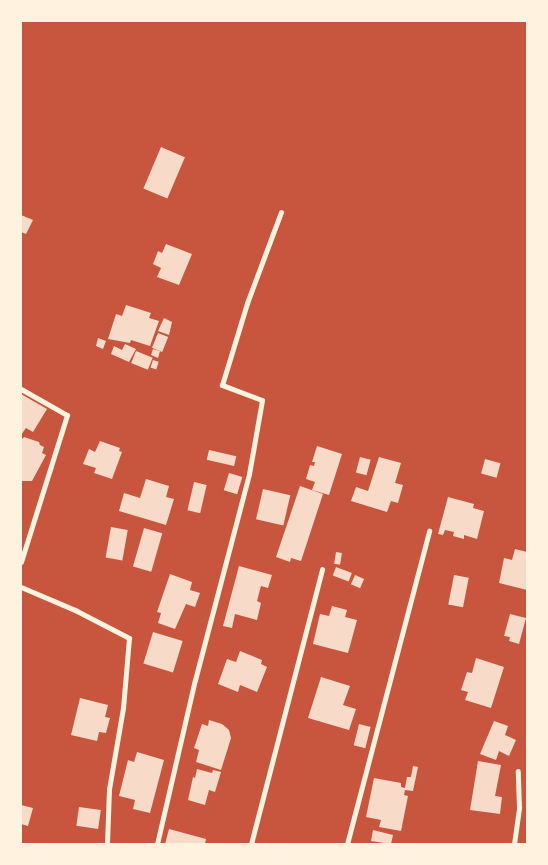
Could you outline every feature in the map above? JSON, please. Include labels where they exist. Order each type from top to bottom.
[{"type":"street","points":[[157,844],[195,680],[249,474],[262,400],[222,385],[247,303],[282,212]]},
{"type":"street","points":[[21,389],[68,415],[21,562]]},
{"type":"street","points":[[347,844],[430,531]]},
{"type":"street","points":[[251,844],[322,569]]},
{"type":"street","points":[[21,587],[75,610],[129,638],[123,708],[109,789],[107,844]]},
{"type":"street","points":[[514,844],[519,807],[518,771]]},
{"type":"building","points":[[161,147],[185,157],[167,199],[143,188]]},
{"type":"building","points":[[21,215],[33,220],[26,234],[21,232]]},
{"type":"building","points":[[166,244],[192,254],[179,285],[157,277],[161,268],[153,264],[158,251],[162,253]]},
{"type":"building","points":[[126,305],[151,313],[149,318],[159,321],[150,346],[131,340],[130,343],[108,339],[116,314],[122,316]]},
{"type":"building","points":[[164,318],[172,322],[169,335],[158,331]]},
{"type":"building","points":[[158,333],[168,337],[162,352],[152,348]]},
{"type":"building","points":[[98,338],[106,341],[103,349],[96,346]]},
{"type":"building","points":[[125,344],[136,349],[129,362],[111,354],[114,346],[122,350]]},
{"type":"building","points":[[153,349],[160,351],[158,358],[151,355]]},
{"type":"building","points":[[136,351],[153,358],[148,370],[131,363]]},
{"type":"building","points":[[153,360],[159,362],[156,369],[151,368]]},
{"type":"building","points":[[21,394],[47,409],[33,432],[26,428],[21,435]]},
{"type":"building","points":[[24,437],[39,442],[44,447],[42,453],[46,455],[32,481],[21,481],[21,440]]},
{"type":"building","points":[[100,441],[120,448],[119,451],[122,452],[112,479],[94,473],[96,468],[83,464],[89,449],[95,452]]},
{"type":"building","points":[[317,446],[342,454],[329,495],[312,490],[315,482],[306,479],[310,465],[314,466],[315,462],[312,462]]},
{"type":"building","points":[[209,450],[236,456],[234,466],[207,460]]},
{"type":"building","points":[[360,457],[371,460],[366,475],[356,472]]},
{"type":"building","points":[[379,457],[401,463],[395,483],[403,485],[398,503],[391,501],[387,512],[351,501],[356,487],[368,491]]},
{"type":"building","points":[[485,459],[500,463],[497,478],[481,473]]},
{"type":"building","points":[[229,473],[242,477],[237,494],[224,490]]},
{"type":"building","points":[[146,479],[169,486],[166,497],[174,499],[166,525],[119,511],[124,493],[140,498]]},
{"type":"building","points":[[194,482],[207,485],[200,513],[187,510]]},
{"type":"building","points":[[300,486],[323,494],[301,561],[291,558],[290,562],[276,557]]},
{"type":"building","points":[[263,489],[290,495],[283,526],[256,519]]},
{"type":"building","points":[[448,497],[474,504],[473,508],[484,511],[477,539],[464,535],[464,539],[453,536],[454,532],[445,530],[443,535],[438,534]]},
{"type":"building","points":[[111,527],[128,530],[122,560],[106,558]]},
{"type":"building","points":[[144,528],[162,533],[151,572],[133,566]]},
{"type":"building","points":[[515,549],[527,552],[527,590],[499,583],[504,558],[512,560]]},
{"type":"building","points":[[336,552],[342,553],[340,565],[334,564]]},
{"type":"building","points":[[239,566],[272,575],[268,588],[261,586],[257,601],[261,603],[257,620],[235,614],[232,628],[223,626]]},
{"type":"building","points":[[336,567],[352,573],[349,581],[333,575]]},
{"type":"building","points":[[170,574],[192,582],[190,590],[200,593],[195,607],[186,604],[175,629],[158,623],[161,613],[157,612]]},
{"type":"building","points":[[355,575],[364,579],[360,588],[351,584]]},
{"type":"building","points":[[454,575],[469,578],[463,607],[448,604]]},
{"type":"building","points":[[332,606],[347,610],[345,617],[357,620],[348,653],[313,644],[320,614],[329,616]]},
{"type":"building","points":[[510,614],[526,618],[519,644],[509,641],[510,637],[504,636]]},
{"type":"building","points":[[153,632],[183,641],[173,673],[143,664]]},
{"type":"building","points":[[240,651],[262,660],[261,664],[267,667],[257,692],[240,685],[238,692],[218,684],[227,659],[236,662]]},
{"type":"building","points":[[476,658],[504,667],[491,708],[465,700],[468,692],[461,690],[467,672],[472,673]]},
{"type":"building","points":[[321,677],[350,686],[343,705],[356,709],[349,730],[308,718]]},
{"type":"building","points":[[80,698],[108,705],[105,717],[110,718],[106,733],[99,732],[97,741],[71,735]]},
{"type":"building","points":[[209,720],[222,724],[229,730],[231,738],[221,770],[196,762],[199,750],[194,748],[202,724],[208,726]]},
{"type":"building","points":[[494,721],[508,726],[505,735],[516,740],[509,756],[499,751],[496,760],[480,754]]},
{"type":"building","points":[[359,724],[371,727],[365,748],[354,745]]},
{"type":"building","points":[[137,752],[164,760],[150,813],[133,809],[135,800],[119,796],[128,760],[134,762]]},
{"type":"building","points":[[478,761],[501,765],[495,796],[502,797],[500,814],[470,810]]},
{"type":"building","points":[[413,766],[418,767],[413,791],[405,790],[404,795],[408,796],[401,831],[379,827],[381,820],[366,817],[374,778],[401,783],[401,787],[405,788],[407,777],[411,777]]},
{"type":"building","points":[[197,769],[212,773],[213,770],[221,772],[215,792],[209,790],[205,805],[188,800],[193,777],[195,778]]},
{"type":"building","points":[[21,805],[33,808],[28,826],[21,824]]},
{"type":"building","points":[[79,807],[101,810],[98,829],[76,826]]},
{"type":"building","points":[[169,829],[206,839],[205,844],[165,844]]},
{"type":"building","points":[[373,830],[393,835],[391,844],[371,841]]}]
